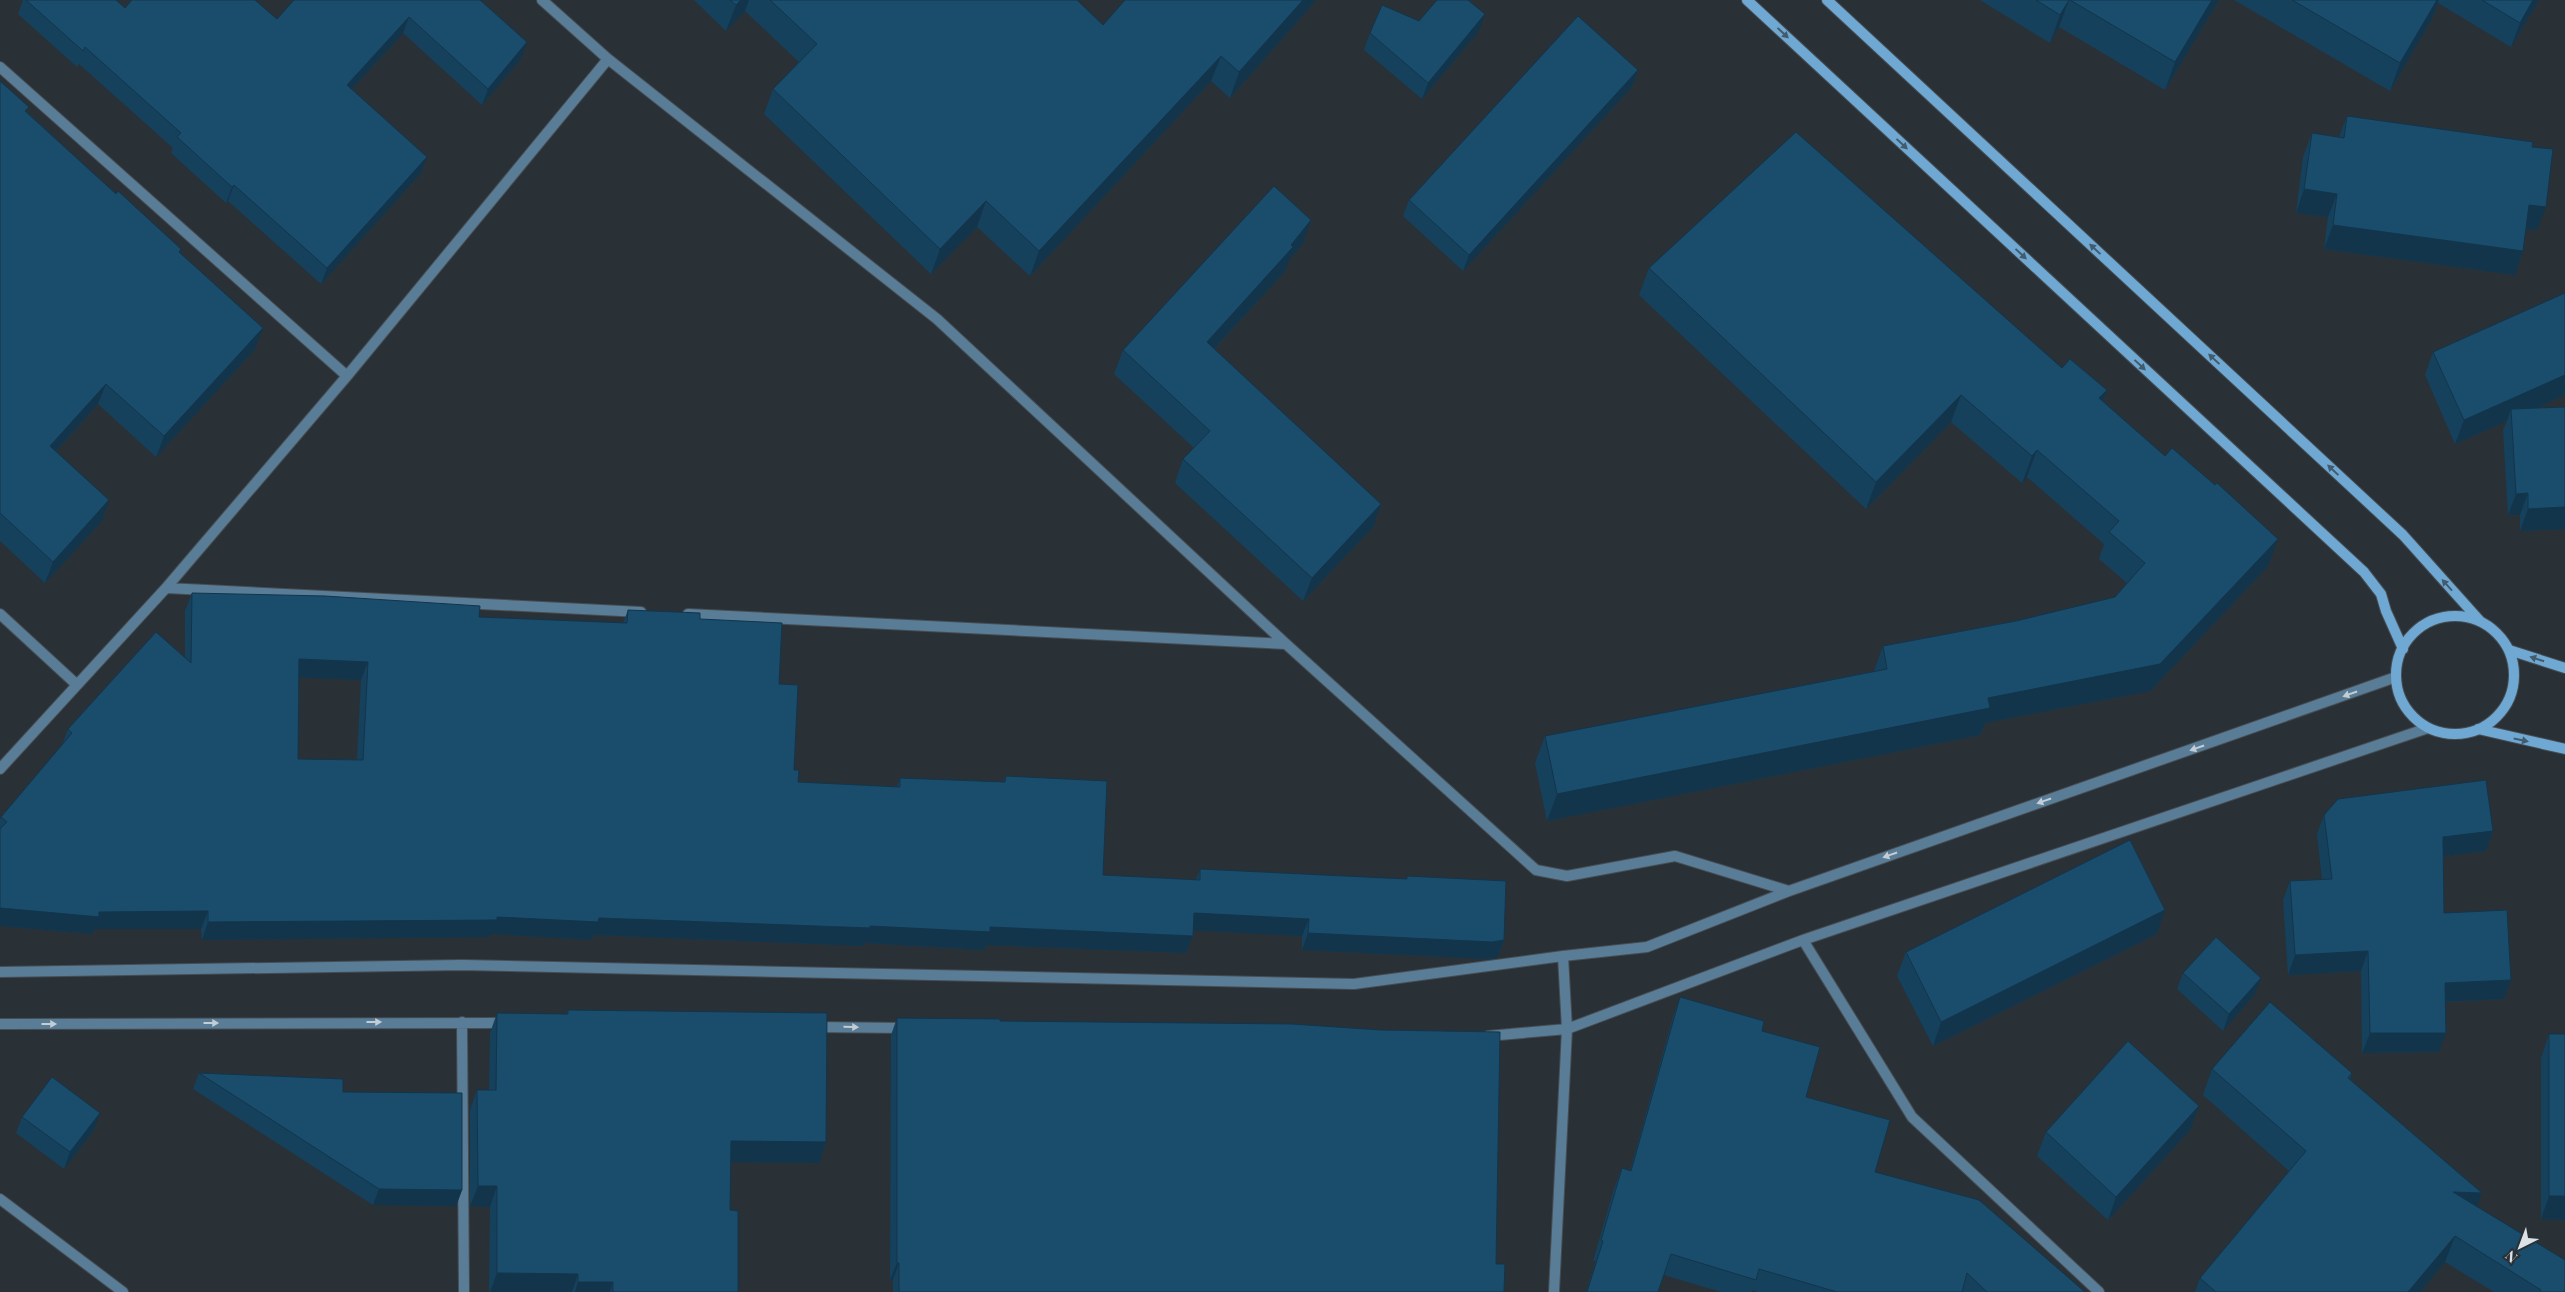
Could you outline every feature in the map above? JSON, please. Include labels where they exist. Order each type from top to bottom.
[{"type":"main road","points":[[1747,0],[2364,572],[2381,594],[2403,649]]},
{"type":"main road","points":[[1827,0],[2403,535],[2480,621],[2496,633],[2509,650],[2514,669],[2512,692],[2503,710],[2489,724],[2470,733],[2447,734],[2428,728],[2412,715],[2400,698],[2396,678],[2399,655],[2409,637],[2425,624],[2445,617],[2465,617],[2480,621]]},
{"type":"main road","points":[[2509,650],[2565,668]]},
{"type":"main road","points":[[2478,729],[2565,749]]},
{"type":"street","points":[[542,0],[608,59],[937,319],[1286,644],[1536,870],[1567,876],[1675,856],[1789,891]]},
{"type":"street","points":[[0,769],[166,588],[347,376],[608,59]]},
{"type":"street","points":[[0,67],[347,376]]},
{"type":"street","points":[[166,588],[651,612]]},
{"type":"street","points":[[0,614],[76,684]]},
{"type":"street","points":[[681,614],[1286,644]]},
{"type":"street","points":[[0,972],[462,965],[1354,984],[1563,956],[1648,947],[1789,891],[2396,678]]},
{"type":"street","points":[[1480,1036],[1500,1036],[1568,1029],[1803,940],[2428,728]]},
{"type":"street","points":[[1803,940],[1912,1117],[2099,1292]]},
{"type":"street","points":[[1554,1292],[1568,1029],[1563,956]]},
{"type":"street","points":[[462,1022],[464,1292]]},
{"type":"street","points":[[0,1024],[512,1023]]},
{"type":"street","points":[[802,1027],[922,1028]]},
{"type":"street","points":[[0,1199],[122,1292]]},
{"type":"building","points":[[26,0],[116,0],[125,8],[132,0],[255,0],[277,19],[294,0],[480,0],[527,42],[488,89],[409,17],[347,85],[427,157],[327,268],[177,137],[181,133],[85,47],[83,51]]},
{"type":"building","points":[[730,0],[741,0],[736,5]]},
{"type":"building","points":[[770,0],[1077,0],[1103,25],[1125,0],[1303,0],[1239,72],[1221,56],[1039,251],[986,201],[940,249],[773,89],[817,44]]},
{"type":"building","points":[[1437,0],[1468,0],[1485,14],[1428,83],[1370,33],[1382,5],[1419,21]]},
{"type":"building","points":[[2036,0],[2069,0],[2060,15]]},
{"type":"building","points":[[2070,0],[2212,0],[2175,62]]},
{"type":"building","points":[[2292,0],[2437,0],[2400,63]]},
{"type":"building","points":[[2482,0],[2533,0],[2520,23]]},
{"type":"building","points":[[1578,16],[1638,70],[1469,255],[1409,200]]},
{"type":"building","points":[[0,81],[29,107],[25,111],[116,194],[118,191],[181,249],[179,252],[263,328],[164,436],[106,384],[50,446],[109,500],[53,562],[0,513]]},
{"type":"building","points":[[2347,116],[2533,142],[2532,147],[2553,149],[2546,207],[2529,205],[2523,251],[2333,225],[2337,194],[2304,189],[2312,133],[2344,138]]},
{"type":"building","points":[[1796,132],[2062,368],[2070,359],[2107,390],[2099,398],[2165,456],[2172,448],[2215,485],[2217,483],[2278,539],[2160,664],[1988,698],[1990,708],[1557,794],[1545,736],[1887,669],[1883,646],[2016,621],[2115,597],[2145,563],[2109,532],[2119,521],[2037,450],[2032,456],[1961,395],[1876,482],[1649,268]]},
{"type":"building","points":[[1274,186],[1311,220],[1291,245],[1293,247],[1207,342],[1381,504],[1312,578],[1183,459],[1210,431],[1123,350]]},
{"type":"building","points":[[2565,293],[2565,375],[2464,420],[2433,352]]},
{"type":"building","points":[[2565,407],[2565,507],[2528,509],[2528,493],[2516,494],[2511,409]]},
{"type":"building","points":[[192,593],[325,596],[480,606],[479,617],[627,623],[628,610],[700,613],[700,619],[782,623],[779,684],[798,685],[794,770],[799,770],[798,782],[900,787],[900,778],[1005,782],[1006,776],[1107,781],[1103,875],[1200,880],[1200,869],[1407,879],[1407,876],[1506,881],[1504,940],[1492,942],[1308,933],[1309,919],[1194,913],[1193,936],[990,927],[990,932],[870,926],[870,928],[599,918],[598,922],[497,917],[497,920],[208,922],[208,911],[99,912],[99,917],[0,908],[0,829],[7,822],[1,817],[72,733],[68,729],[156,632],[191,663]],"holes":[[[299,659],[368,662],[363,760],[298,759]]]},
{"type":"building","points":[[2486,780],[2493,831],[2443,837],[2444,913],[2507,910],[2511,980],[2445,983],[2446,1033],[2370,1033],[2368,951],[2295,955],[2290,881],[2332,879],[2324,815],[2338,799]]},
{"type":"building","points":[[2130,840],[2165,910],[1941,1022],[1906,952]]},
{"type":"building","points":[[2216,937],[2261,978],[2229,1014],[2183,973]]},
{"type":"building","points":[[1680,997],[1764,1021],[1762,1031],[1820,1047],[1806,1097],[1890,1120],[1875,1172],[1979,1200],[2085,1292],[1987,1292],[1967,1273],[1962,1292],[1837,1292],[1759,1269],[1756,1280],[1671,1254],[1658,1292],[1587,1292],[1603,1241],[1601,1240],[1622,1168],[1631,1171]]},
{"type":"building","points":[[2270,1002],[2352,1073],[2348,1078],[2482,1193],[2453,1192],[2565,1260],[2565,1292],[2540,1292],[2541,1290],[2455,1236],[2408,1292],[2216,1292],[2200,1278],[2306,1151],[2212,1069]]},
{"type":"building","points":[[568,1010],[827,1013],[826,1142],[731,1141],[730,1210],[738,1211],[738,1292],[613,1292],[613,1282],[578,1282],[578,1274],[497,1273],[497,1186],[478,1186],[477,1090],[496,1090],[497,1013],[568,1014]]},
{"type":"building","points":[[897,1018],[1292,1024],[1381,1030],[1500,1032],[1496,1264],[1505,1264],[1504,1292],[899,1292],[899,1263],[897,1263]]},
{"type":"building","points":[[2549,1034],[2565,1034],[2565,1196],[2549,1196]]},
{"type":"building","points":[[2128,1041],[2199,1106],[2116,1197],[2046,1132]]},
{"type":"building","points":[[199,1073],[343,1079],[343,1092],[462,1093],[462,1190],[379,1189]]},
{"type":"building","points":[[52,1077],[100,1113],[70,1152],[22,1117]]}]
